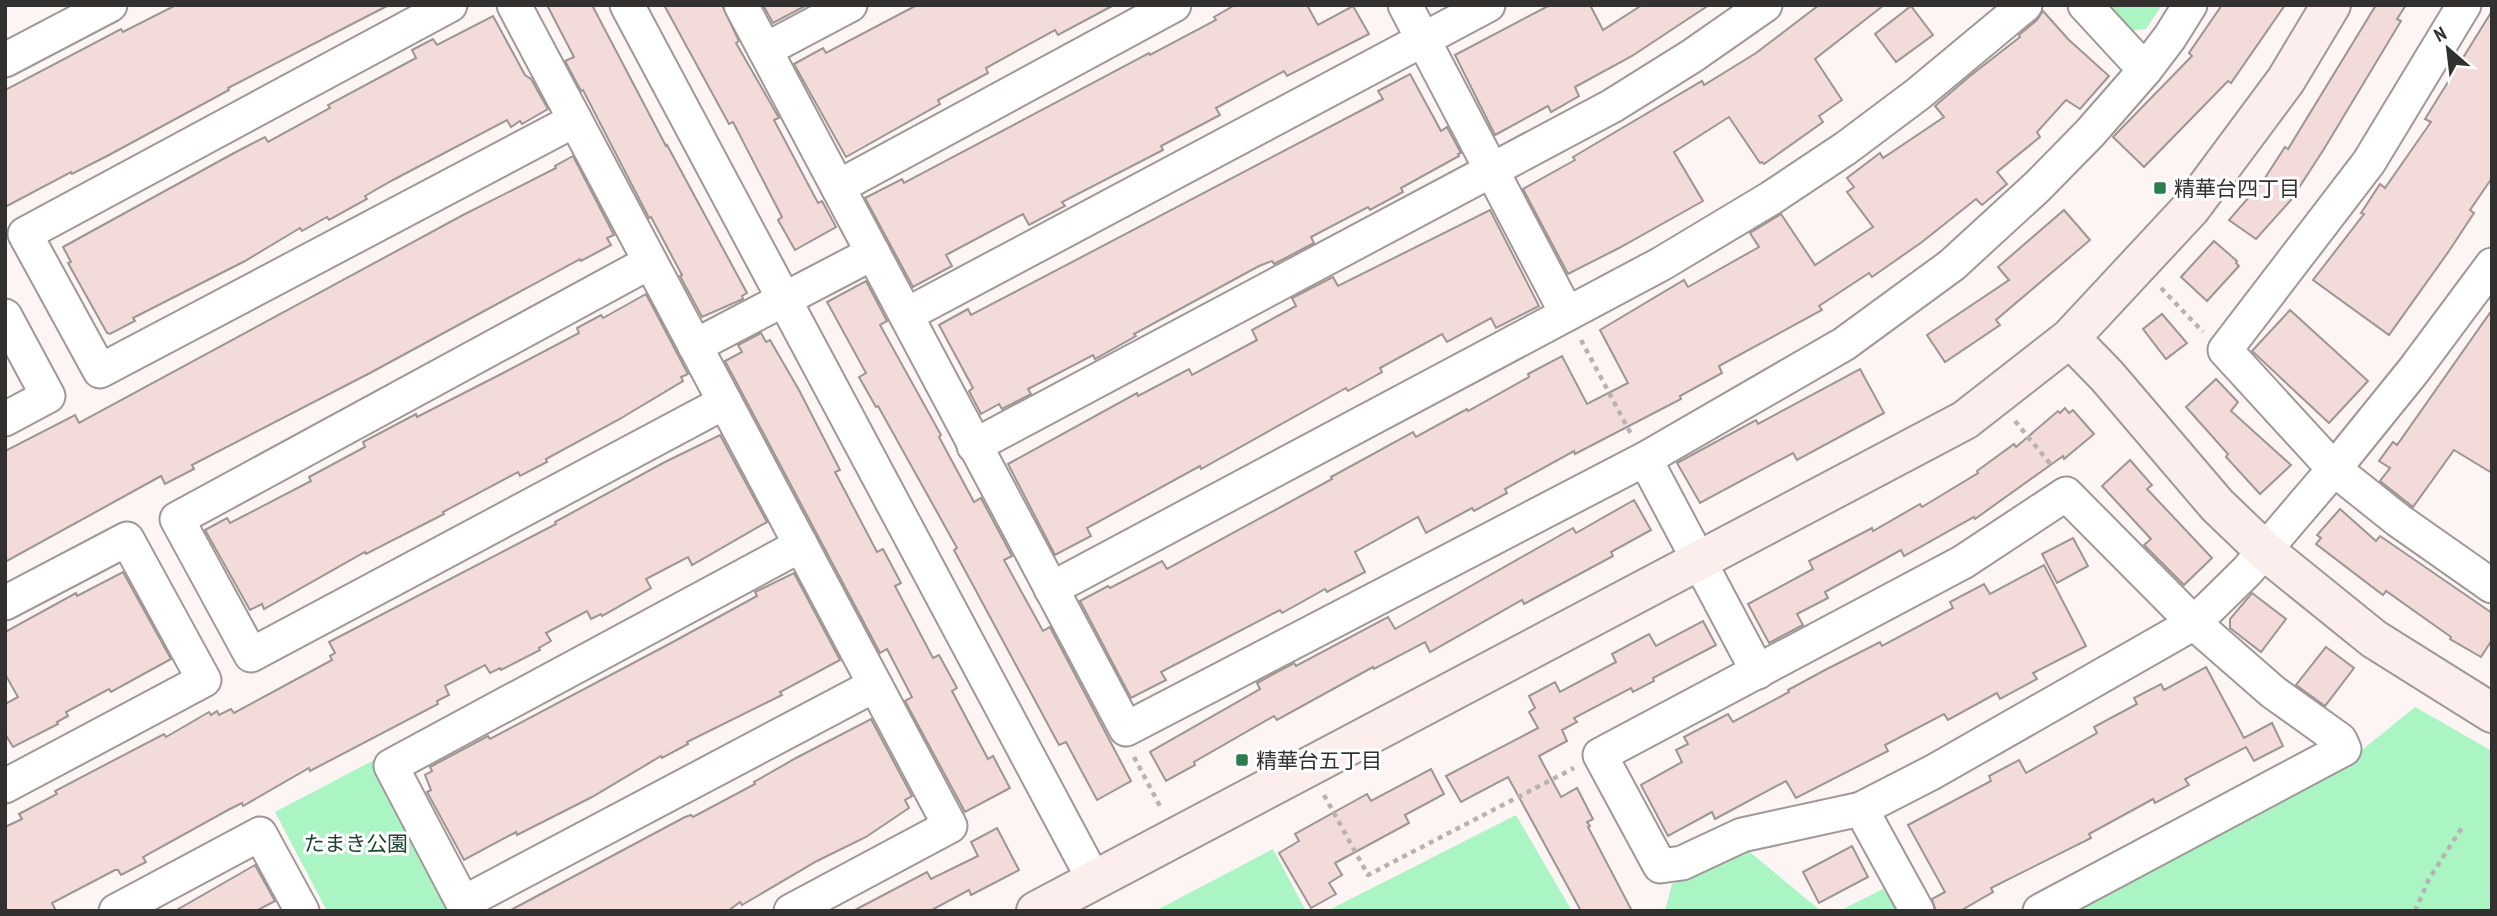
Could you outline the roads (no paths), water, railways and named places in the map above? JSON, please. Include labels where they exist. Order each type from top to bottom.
[{"type":"street","points":[[5,60],[110,5]]},
{"type":"street","points":[[450,5],[25,234],[100,371],[575,120]]},
{"type":"street","points":[[514,5],[950,826],[791,911]]},
{"type":"street","points":[[626,5],[1094,880]]},
{"type":"street","points":[[741,5],[1126,729],[1645,459],[1844,344],[1907,300],[1961,257],[2037,187],[2145,71],[2190,5]]},
{"type":"street","points":[[765,50],[850,5]]},
{"type":"street","points":[[838,187],[1174,5]]},
{"type":"street","points":[[1405,5],[1567,314]]},
{"type":"street","points":[[906,314],[1488,5]]},
{"type":"street","points":[[974,446],[1612,106],[1692,56],[1765,5]]},
{"type":"street","points":[[1051,589],[1661,264],[1782,191],[1918,94],[2025,5]]},
{"type":"street","points":[[2085,5],[2145,71]]},
{"type":"street","points":[[1036,911],[1965,420],[2070,338],[2191,208],[2286,80],[2331,5]]},
{"type":"street","points":[[2464,5],[2369,162],[2225,350],[2334,469],[2398,520],[2488,577]]},
{"type":"street","points":[[695,346],[873,253]]},
{"type":"street","points":[[251,655],[177,519],[650,262]]},
{"type":"street","points":[[2040,911],[2344,749],[2340,740],[2273,692],[2194,623],[2066,494],[1963,562],[1600,755],[1660,866],[1682,863],[1742,835],[1861,809],[1933,772],[2194,623],[2265,551],[2334,469],[2414,370],[2492,265]]},
{"type":"street","points":[[5,316],[48,396],[5,418]]},
{"type":"street","points":[[2070,338],[2107,376],[2217,505],[2265,551],[2374,639],[2492,713]]},
{"type":"street","points":[[5,786],[725,402]]},
{"type":"street","points":[[1645,459],[1758,672]]},
{"type":"street","points":[[5,603],[127,539],[204,680]]},
{"type":"street","points":[[801,545],[391,766],[463,903],[876,685]]},
{"type":"street","points":[[1861,809],[1917,911]]},
{"type":"street","points":[[116,911],[260,834],[302,911]]},
{"type":"place","name":"精華台四丁目","points":[[2160,188]]},
{"type":"place","name":"精華台五丁目","points":[[1242,760]]},
{"type":"park label","name":"たまき公園","points":[[356,843]]}]
